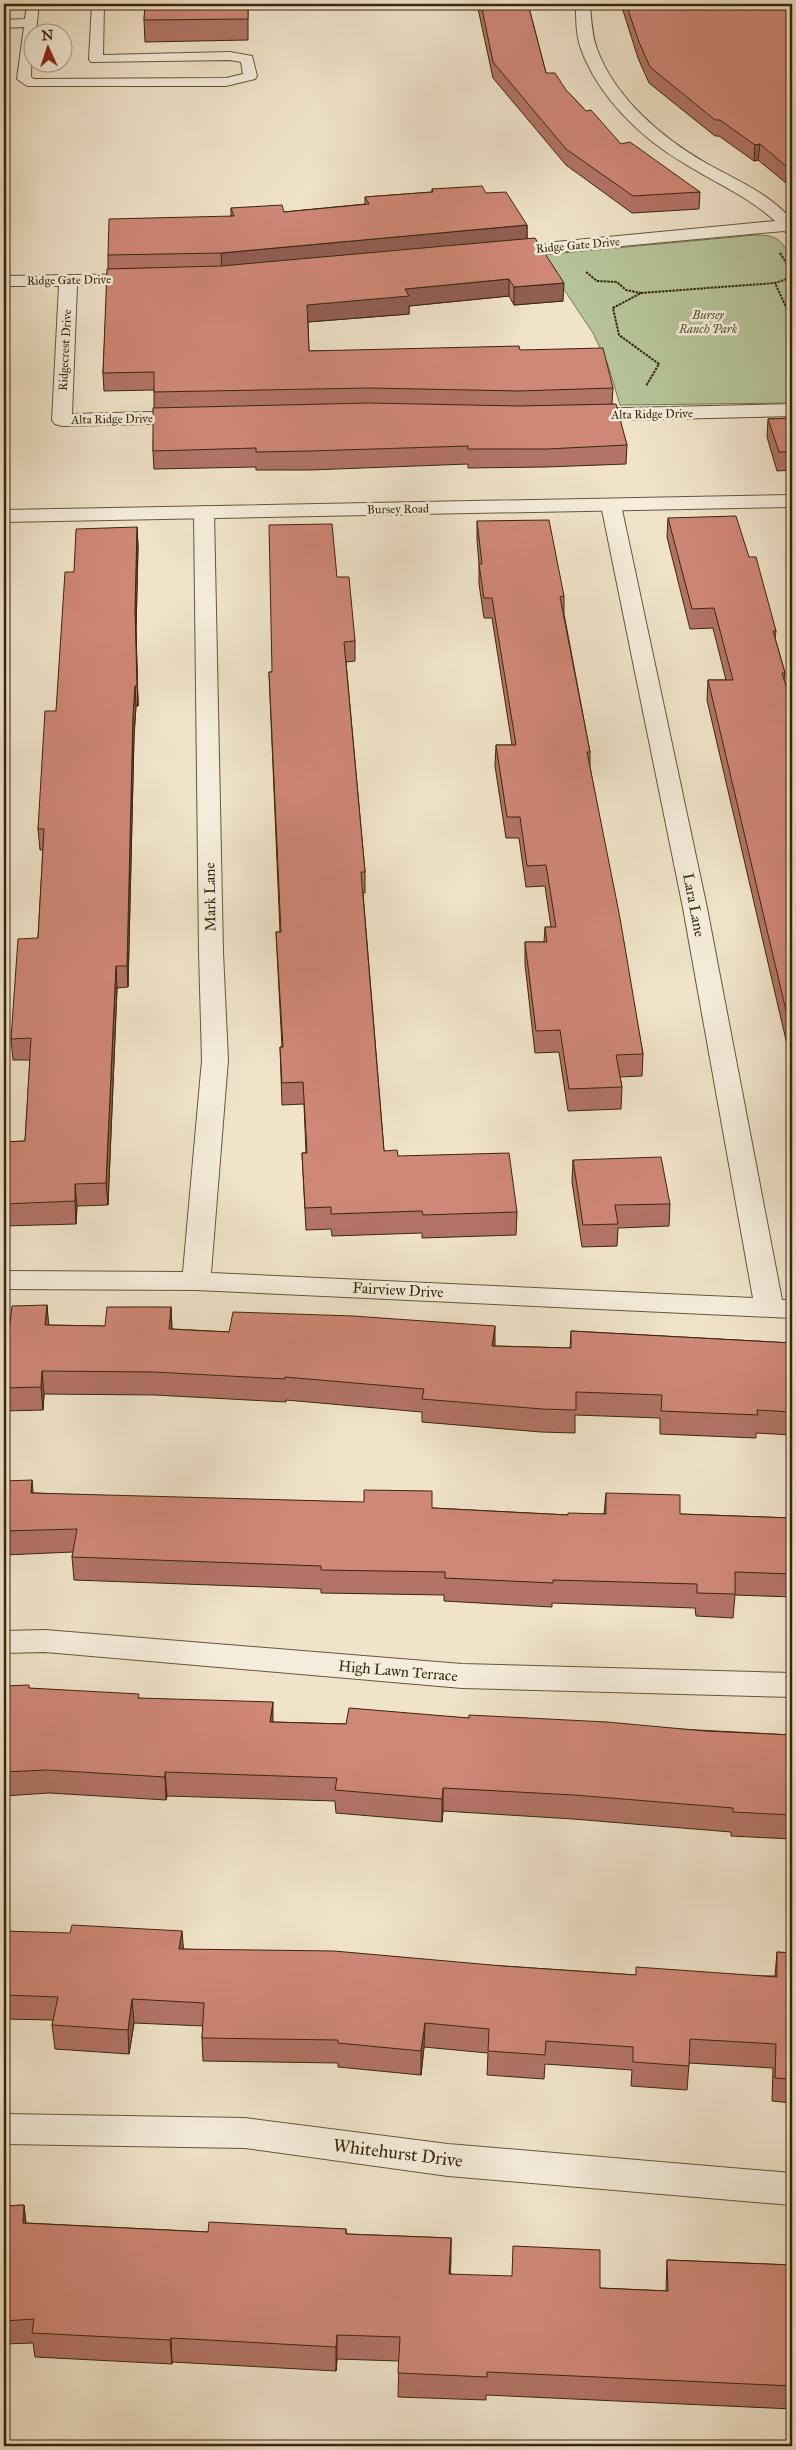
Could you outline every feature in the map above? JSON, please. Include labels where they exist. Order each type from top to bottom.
[{"type":"street","points":[[583,4],[588,48],[598,72],[640,121],[685,158],[741,186],[791,227]]},
{"type":"street","name":"Ridge Gate Drive","points":[[484,254],[791,227]]},
{"type":"street","name":"Ridge Gate Drive","points":[[4,281],[164,278]]},
{"type":"street","name":"Ridgecrest Drive","points":[[62,420],[68,281]]},
{"type":"street","name":"Alta Ridge Drive","points":[[567,416],[792,410]]},
{"type":"street","name":"Alta Ridge Drive","points":[[62,420],[210,417]]},
{"type":"street","name":"Bursey Road","points":[[4,516],[792,501]]},
{"type":"street","name":"Lara Lane","points":[[611,504],[780,1308]]},
{"type":"street","name":"Mark Lane","points":[[196,1281],[215,1060],[210,952],[204,512]]},
{"type":"street","name":"Fairview Drive","points":[[4,1280],[196,1281],[780,1308]]},
{"type":"street","name":"High Lawn Terrace","points":[[4,1642],[45,1641],[462,1676],[792,1686]]},
{"type":"street","name":"Whitehurst Drive","points":[[4,2129],[245,2133],[448,2160],[792,2189]]},
{"type":"lane","points":[[32,22],[33,4]]},
{"type":"lane","points":[[25,72],[24,79],[32,83],[226,82],[250,76],[247,59],[230,56],[96,59],[98,4]]},
{"type":"lane","points":[[4,24],[22,24]]},
{"type":"path","points":[[582,268],[597,281],[617,282],[626,290],[641,294],[775,283],[787,279],[792,272]]},
{"type":"path","points":[[775,283],[792,320]]},
{"type":"path","points":[[641,294],[613,308],[619,335],[658,364],[642,393]]},
{"type":"green space","name":"Bursey Ranch Park","points":[[755,235],[769,236],[778,240],[792,258],[792,403],[620,405],[608,365],[593,333],[541,255]]},
{"type":"building","points":[[145,4],[248,4],[248,19],[144,20]]},
{"type":"building","points":[[481,4],[528,4],[546,73],[555,73],[566,90],[586,111],[591,110],[621,144],[630,142],[700,192],[633,196],[566,149],[493,62]]},
{"type":"building","points":[[626,4],[784,4],[792,23],[792,166],[787,167],[760,144],[755,145],[720,120],[715,120],[650,67]]},
{"type":"building","points":[[482,186],[486,193],[506,192],[527,225],[221,253],[108,255],[109,219],[234,216],[231,208],[282,205],[284,212],[369,204],[365,197],[433,192],[432,189]]},
{"type":"building","points":[[4,221],[6,222],[4,239]]},
{"type":"building","points":[[535,238],[564,283],[514,287],[509,279],[405,289],[409,296],[307,305],[309,351],[519,346],[520,350],[603,348],[613,388],[519,391],[369,388],[154,392],[154,372],[103,373],[107,269],[221,266]]},
{"type":"building","points":[[369,403],[519,406],[616,404],[627,445],[547,449],[468,449],[468,446],[256,452],[256,448],[153,451],[153,408]]},
{"type":"building","points":[[792,418],[792,452],[779,452],[768,419]]},
{"type":"building","points":[[736,516],[749,557],[756,557],[776,631],[773,631],[785,673],[782,673],[792,705],[792,1036],[708,680],[733,680],[714,608],[692,609],[668,518]]},
{"type":"building","points":[[549,520],[564,596],[560,597],[590,752],[587,752],[620,918],[643,1054],[616,1055],[622,1087],[569,1089],[560,1030],[536,1031],[525,942],[547,942],[545,927],[556,927],[546,865],[527,866],[520,817],[507,817],[496,745],[516,745],[492,598],[484,598],[479,564],[482,564],[477,521]]},
{"type":"building","points":[[332,524],[337,577],[349,577],[355,641],[344,642],[365,872],[361,872],[384,1151],[397,1150],[398,1156],[509,1153],[517,1212],[423,1215],[422,1211],[331,1214],[331,1207],[305,1208],[302,1153],[307,1153],[303,1082],[282,1083],[280,1047],[283,1047],[276,932],[281,932],[269,672],[272,672],[269,525]]},
{"type":"building","points":[[137,527],[135,610],[137,686],[135,686],[133,716],[127,966],[116,966],[106,1183],[75,1184],[75,1201],[4,1204],[4,1142],[25,1141],[31,1038],[11,1039],[18,939],[38,938],[44,829],[38,829],[45,711],[56,711],[65,572],[74,572],[76,529]]},
{"type":"building","points":[[661,1157],[670,1204],[615,1205],[618,1224],[583,1225],[573,1160]]},
{"type":"building","points":[[47,1305],[45,1325],[105,1326],[107,1307],[171,1307],[169,1329],[229,1332],[233,1312],[353,1316],[495,1326],[492,1346],[571,1348],[571,1331],[792,1343],[792,1412],[757,1410],[758,1415],[661,1411],[662,1395],[576,1392],[576,1410],[542,1409],[422,1399],[424,1389],[285,1377],[285,1379],[154,1372],[42,1371],[41,1387],[4,1388],[4,1324],[10,1324],[12,1306]]},
{"type":"building","points":[[32,1480],[31,1493],[364,1502],[364,1490],[432,1491],[432,1508],[568,1515],[568,1513],[606,1514],[606,1493],[680,1495],[680,1514],[792,1518],[792,1574],[735,1572],[735,1594],[697,1593],[697,1584],[553,1580],[553,1583],[445,1578],[445,1572],[321,1570],[321,1566],[72,1557],[77,1529],[4,1531],[4,1481]]},
{"type":"building","points":[[29,1685],[29,1688],[139,1694],[138,1698],[273,1702],[270,1722],[346,1724],[349,1708],[469,1718],[469,1715],[607,1722],[705,1731],[792,1735],[792,1815],[733,1812],[733,1808],[574,1795],[443,1788],[442,1799],[335,1790],[337,1778],[165,1772],[165,1777],[47,1770],[4,1772],[4,1686]]},
{"type":"building","points":[[72,1925],[182,1931],[179,1949],[334,1951],[503,1966],[636,1975],[636,1967],[777,1977],[777,1952],[792,1953],[792,2079],[775,2078],[776,2044],[690,2039],[689,2066],[633,2062],[633,2047],[546,2041],[545,2055],[488,2051],[489,2029],[425,2023],[421,2051],[338,2043],[338,2040],[202,2038],[204,2003],[132,1999],[128,2030],[52,2025],[58,1997],[4,1995],[4,1931],[70,1933]]},
{"type":"building","points":[[24,2205],[23,2223],[208,2232],[209,2222],[346,2229],[346,2234],[451,2238],[449,2274],[512,2276],[513,2246],[600,2250],[600,2288],[668,2291],[667,2260],[792,2265],[792,2386],[487,2372],[487,2377],[398,2373],[400,2337],[337,2335],[336,2347],[32,2333],[34,2319],[4,2321],[4,2206]]}]
